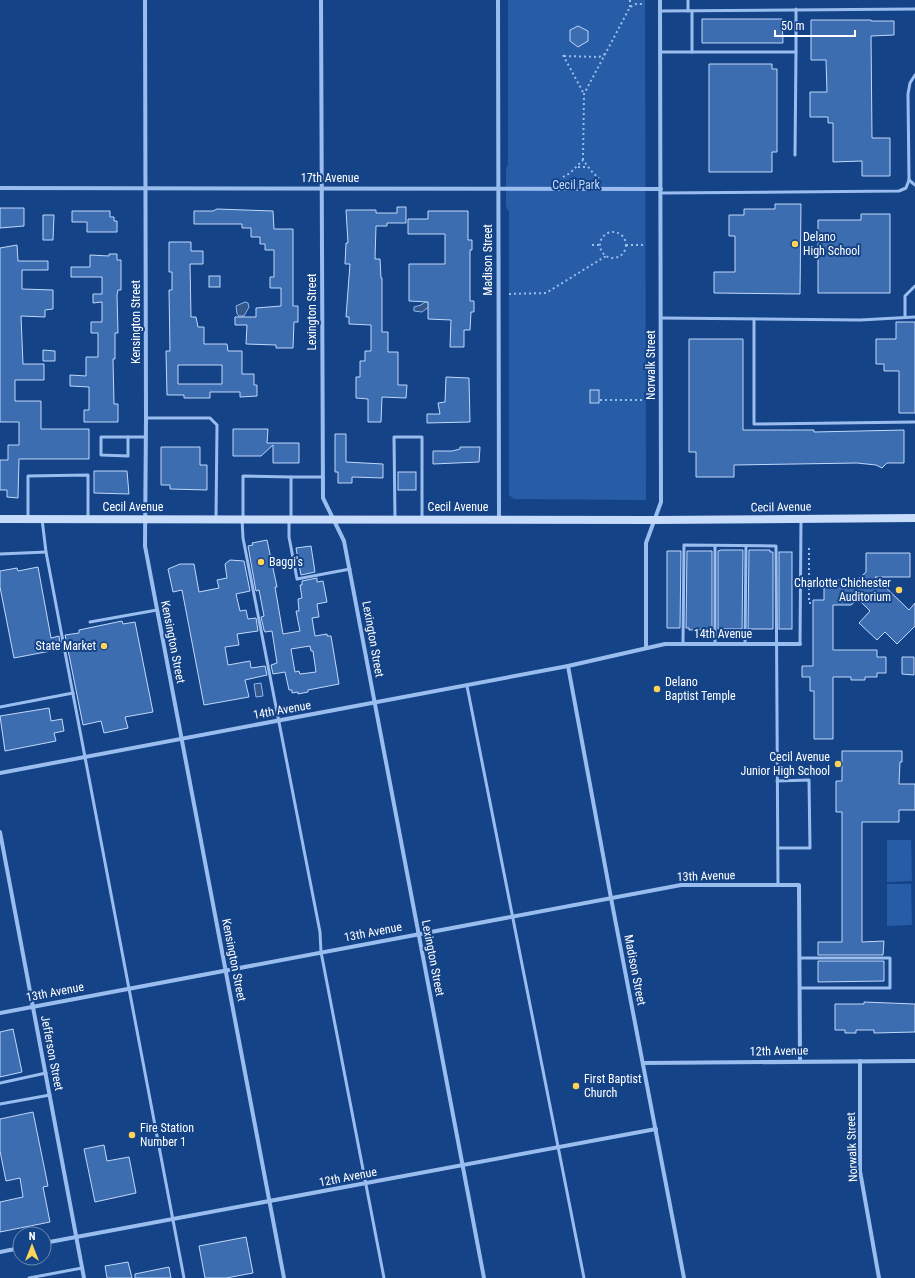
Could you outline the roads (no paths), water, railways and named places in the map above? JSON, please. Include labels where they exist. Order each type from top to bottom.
[{"type":"main road","name":"Cecil Avenue","points":[[0,519],[654,520],[915,518]]},
{"type":"street","name":"Kensington Street","points":[[145,0],[145,546],[284,1278]]},
{"type":"street","name":"Lexington Street","points":[[321,0],[323,498],[344,540],[350,569],[374,703],[484,1278]]},
{"type":"street","name":"Madison Street","points":[[498,0],[499,520]]},
{"type":"street","name":"Norwalk Street","points":[[646,648],[646,543],[661,502],[660,0]]},
{"type":"street","name":"17th Avenue","points":[[0,188],[322,188],[661,191]]},
{"type":"street","name":"14th Avenue","points":[[646,648],[666,644],[683,643],[800,644]]},
{"type":"street","points":[[568,666],[646,648]]},
{"type":"street","name":"Madison Street","points":[[568,666],[684,1278]]},
{"type":"street","name":"14th Avenue","points":[[0,773],[568,666]]},
{"type":"street","name":"Jefferson Street","points":[[0,832],[84,1278]]},
{"type":"street","name":"13th Avenue","points":[[0,1013],[681,885],[799,885],[800,958]]},
{"type":"street","points":[[800,958],[800,1061]]},
{"type":"street","name":"Norwalk Street","points":[[860,1061],[860,1172],[879,1278]]},
{"type":"street","name":"12th Avenue","points":[[643,1063],[915,1061]]},
{"type":"street","name":"12th Avenue","points":[[52,1242],[656,1129]]},
{"type":"street","points":[[0,1252],[12,1250]]},
{"type":"lane","points":[[688,0],[688,11]]},
{"type":"lane","points":[[796,9],[796,156]]},
{"type":"lane","points":[[660,11],[915,9]]},
{"type":"lane","points":[[692,11],[692,52]]},
{"type":"lane","points":[[661,52],[796,52]]},
{"type":"lane","points":[[661,191],[899,191],[906,188],[909,180],[908,94],[910,83],[915,75]]},
{"type":"lane","points":[[909,180],[915,186]]},
{"type":"lane","points":[[905,317],[905,296],[915,286]]},
{"type":"lane","points":[[660,318],[860,320],[915,317]]},
{"type":"lane","points":[[754,319],[754,424],[915,422]]},
{"type":"lane","points":[[146,418],[210,418],[216,425],[216,519]]},
{"type":"lane","points":[[128,438],[128,456],[101,456],[101,437],[146,438]]},
{"type":"lane","points":[[394,520],[394,438],[422,437],[422,520]]},
{"type":"lane","points":[[28,519],[28,476],[88,476],[88,519]]},
{"type":"lane","points":[[322,477],[243,476],[243,538],[277,721],[320,932],[321,952],[384,1278]]},
{"type":"lane","points":[[291,477],[289,537],[297,579],[350,569]]},
{"type":"lane","points":[[42,519],[46,552],[86,756],[184,1278]]},
{"type":"lane","points":[[800,644],[801,519]]},
{"type":"lane","points":[[683,643],[684,545],[776,546],[778,885]]},
{"type":"lane","points":[[715,546],[715,644]]},
{"type":"lane","points":[[745,644],[746,546]]},
{"type":"lane","points":[[0,554],[46,552]]},
{"type":"lane","points":[[90,622],[156,610]]},
{"type":"lane","points":[[467,686],[511,916],[584,1278]]},
{"type":"lane","points":[[0,707],[73,693]]},
{"type":"lane","points":[[777,781],[809,780],[810,848],[778,848]]},
{"type":"lane","points":[[800,958],[890,958],[890,988],[800,988]]},
{"type":"lane","points":[[0,1082],[46,1073]]},
{"type":"lane","points":[[0,1104],[50,1095]]},
{"type":"lane","points":[[29,1278],[82,1268]]},
{"type":"lane","points":[[60,1272],[61,1278]]},
{"type":"place","name":"Delano High School","points":[[795,244]]},
{"type":"place","name":"Baggi's","points":[[261,562]]},
{"type":"place","name":"Charlotte Chichester Auditorium","points":[[899,590]]},
{"type":"place","name":"State Market","points":[[104,646]]},
{"type":"place","name":"Delano Baptist Temple","points":[[657,689]]},
{"type":"place","name":"Cecil Avenue Junior High School","points":[[838,764]]},
{"type":"place","name":"First Baptist Church","points":[[576,1086]]},
{"type":"place","name":"Fire Station Number 1","points":[[132,1135]]},
{"type":"park label","name":"Cecil Park","points":[[576,185]]}]
